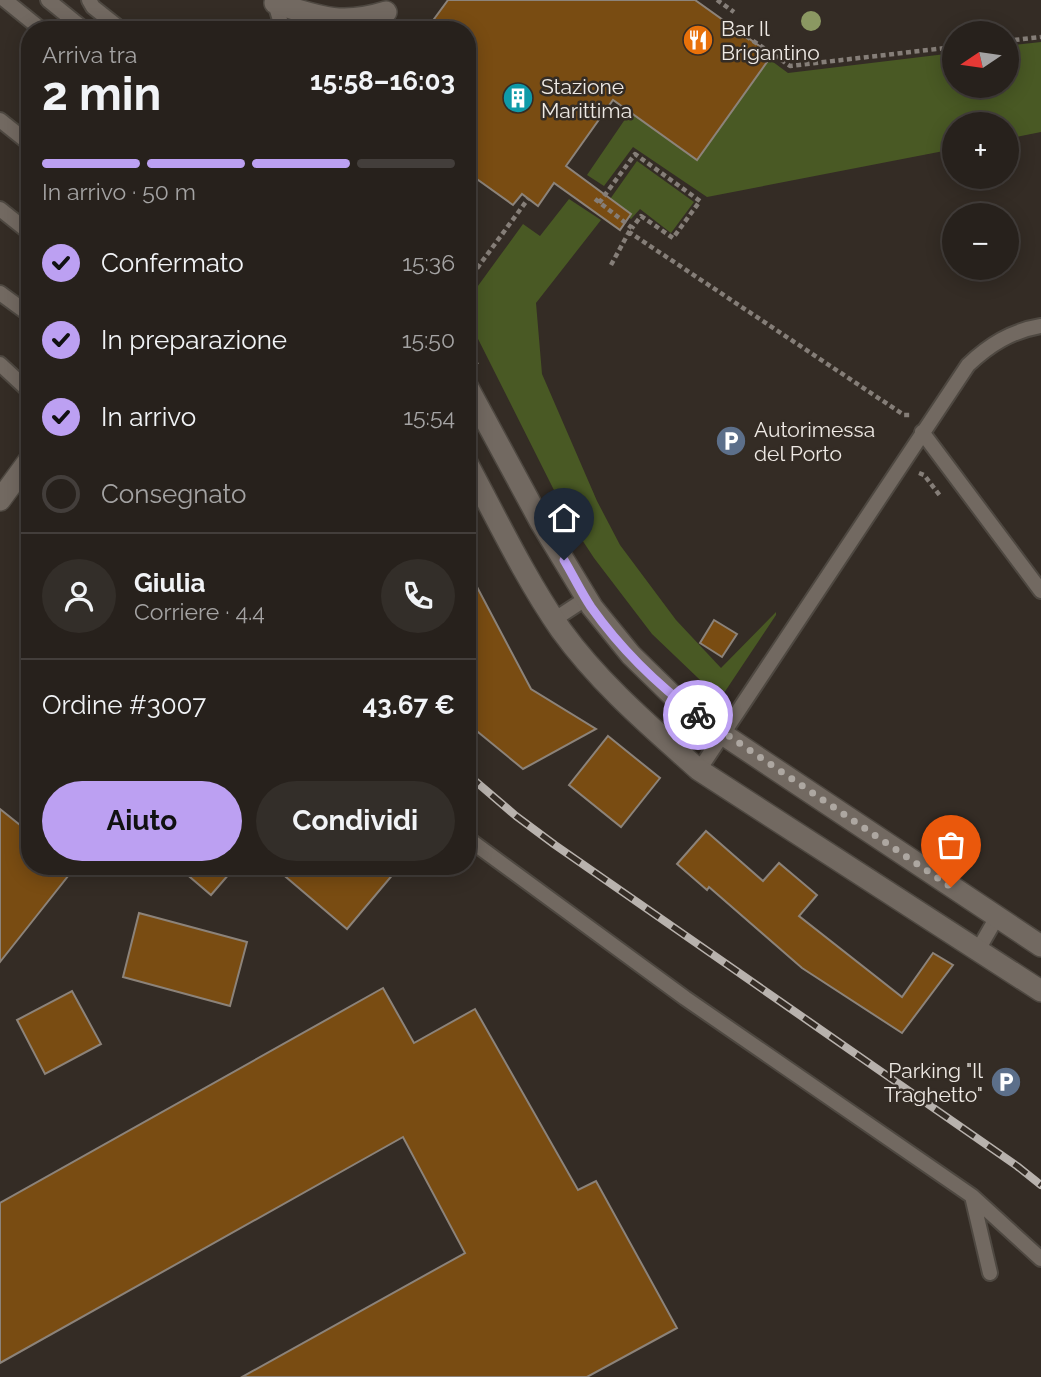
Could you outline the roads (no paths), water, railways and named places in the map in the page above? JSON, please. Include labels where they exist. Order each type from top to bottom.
[{"type":"street","points":[[273,1],[328,19],[350,21],[391,6]]},
{"type":"street","points":[[380,21],[391,6]]},
{"type":"street","points":[[476,403],[540,521],[587,598],[631,655],[673,696],[724,735],[1041,946]]},
{"type":"street","points":[[0,500],[21,471]]},
{"type":"street","points":[[476,480],[517,558],[555,620],[603,681],[699,770],[1041,990]]},
{"type":"lane","points":[[5,0],[31,21]]},
{"type":"lane","points":[[48,0],[74,21]]},
{"type":"lane","points":[[89,0],[93,7],[111,21]]},
{"type":"lane","points":[[273,1],[280,21]]},
{"type":"lane","points":[[0,120],[21,137]]},
{"type":"lane","points":[[0,209],[21,226]]},
{"type":"lane","points":[[0,293],[21,308]]},
{"type":"lane","points":[[699,770],[968,365],[986,348],[1007,336],[1041,326]]},
{"type":"lane","points":[[0,364],[21,384]]},
{"type":"lane","points":[[922,432],[1041,591]]},
{"type":"lane","points":[[555,620],[587,598]]},
{"type":"lane","points":[[476,845],[685,998],[972,1196],[1041,1259]]},
{"type":"lane","points":[[978,950],[997,917]]},
{"type":"lane","points":[[972,1196],[990,1273]]},
{"type":"railway","points":[[476,782],[555,845],[1041,1185]]},
{"type":"place","name":"Bar Il Brigantino","points":[[698,40]]},
{"type":"place","name":"Stazione Marittima","points":[[518,98]]},
{"type":"place","name":"Autorimessa del Porto","points":[[731,441]]},
{"type":"place","name":"Parking \"Il Traghetto\"","points":[[1006,1082]]}]
